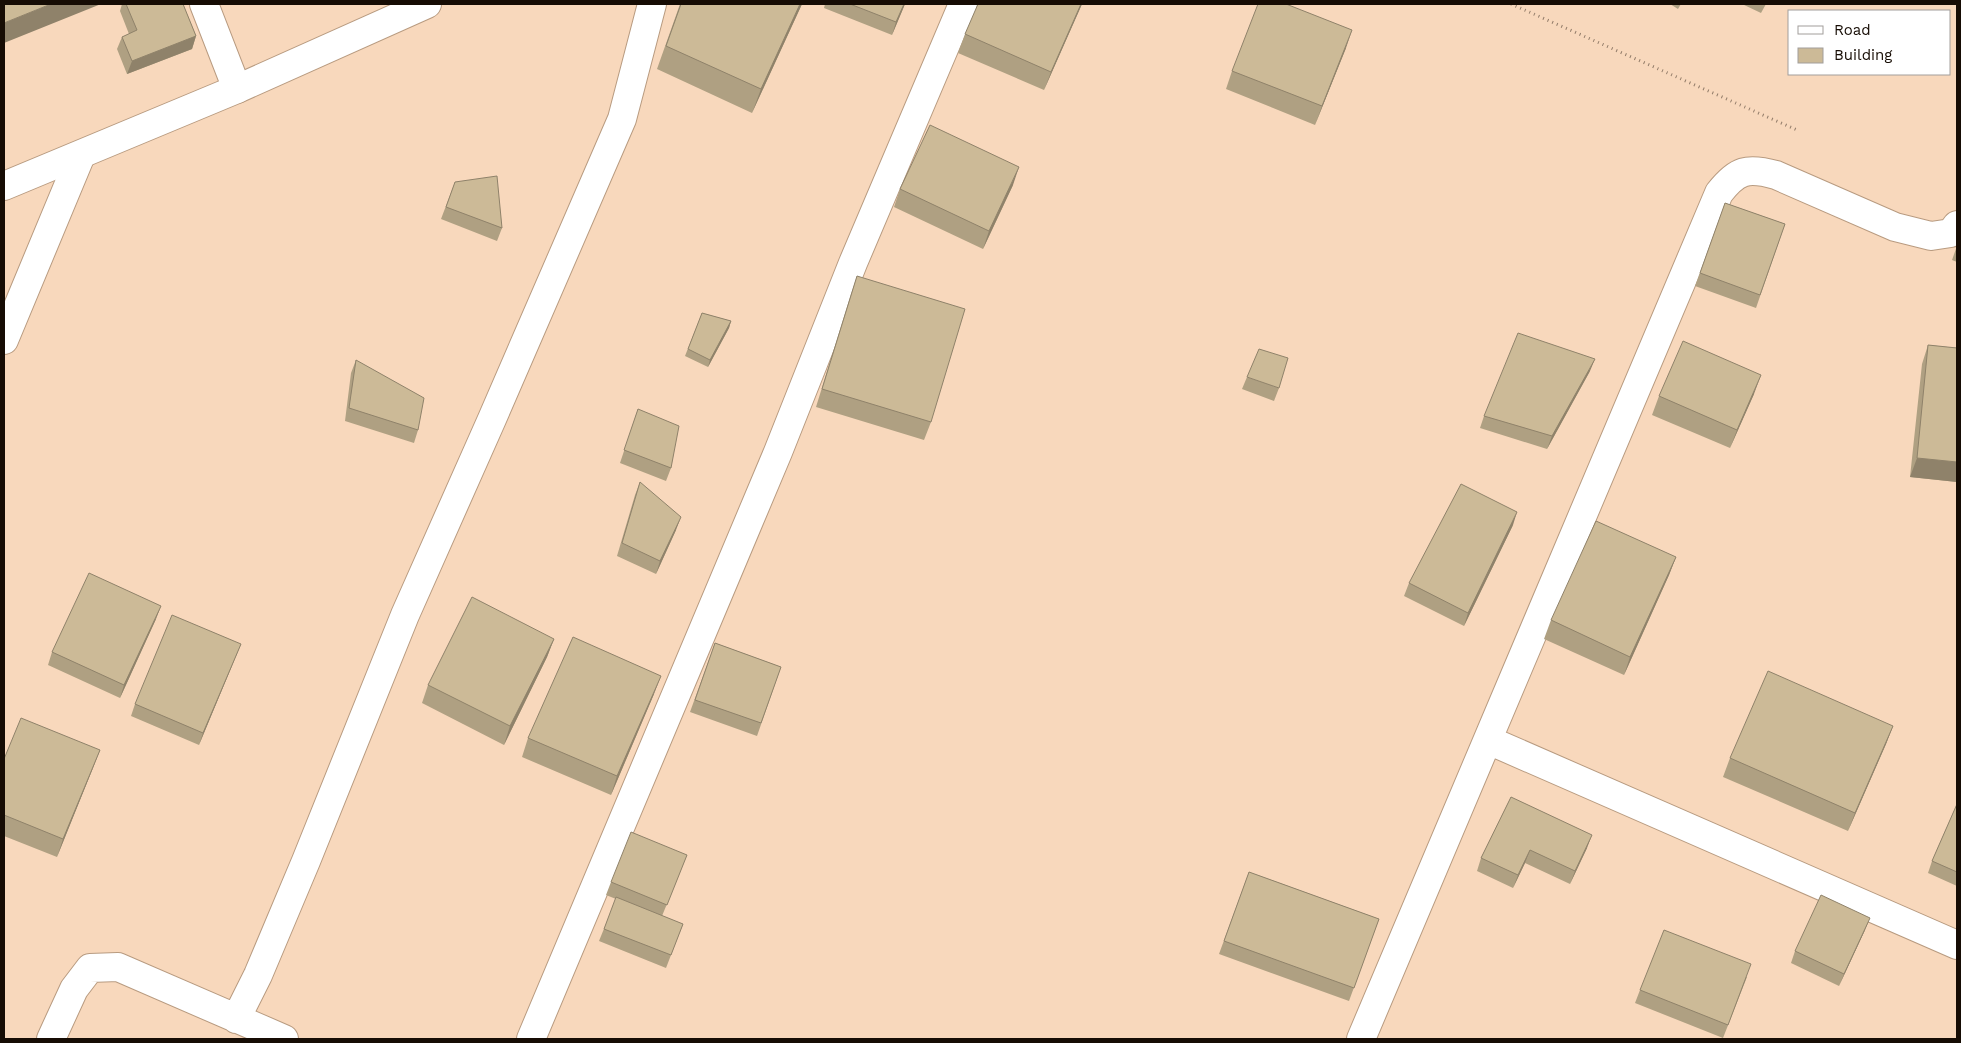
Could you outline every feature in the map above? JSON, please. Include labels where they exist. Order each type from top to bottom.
[{"type":"street","points":[[204,4],[237,89]]},
{"type":"street","points":[[4,186],[237,89],[427,4]]},
{"type":"street","points":[[236,1019],[258,975],[306,862],[405,616],[622,119],[652,4]]},
{"type":"street","points":[[531,1039],[778,452],[853,263],[963,4]]},
{"type":"street","points":[[4,340],[81,155]]},
{"type":"street","points":[[1361,1039],[1718,193],[1738,173],[1757,170],[1776,175],[1895,227],[1931,236],[1951,233],[1957,225]]},
{"type":"street","points":[[1488,740],[1957,945]]},
{"type":"street","points":[[51,1039],[74,989],[90,968],[118,967],[284,1039]]},
{"type":"path","points":[[1511,4],[1797,130]]},
{"type":"building","points":[[4,4],[51,4],[4,23]]},
{"type":"building","points":[[126,4],[183,4],[196,36],[132,61],[122,37],[137,30]]},
{"type":"building","points":[[681,4],[800,4],[761,89],[666,46]]},
{"type":"building","points":[[850,4],[904,4],[896,22]]},
{"type":"building","points":[[978,4],[1081,4],[1051,72],[965,34]]},
{"type":"building","points":[[1258,4],[1286,4],[1352,30],[1322,106],[1232,71]]},
{"type":"building","points":[[930,125],[1019,167],[989,231],[900,189]]},
{"type":"building","points":[[497,176],[502,228],[446,207],[455,182]]},
{"type":"building","points":[[1725,203],[1785,224],[1760,295],[1700,273]]},
{"type":"building","points":[[857,276],[965,309],[931,422],[822,389]]},
{"type":"building","points":[[702,313],[731,321],[710,360],[688,349]]},
{"type":"building","points":[[1518,333],[1595,359],[1552,436],[1484,416]]},
{"type":"building","points":[[1683,341],[1761,375],[1737,430],[1659,396]]},
{"type":"building","points":[[1928,345],[1957,348],[1957,462],[1917,458]]},
{"type":"building","points":[[1259,349],[1288,358],[1279,388],[1247,377]]},
{"type":"building","points":[[356,360],[424,398],[418,430],[349,408]]},
{"type":"building","points":[[638,409],[679,426],[671,468],[624,450]]},
{"type":"building","points":[[640,482],[681,517],[660,561],[622,543]]},
{"type":"building","points":[[1461,484],[1517,512],[1468,613],[1409,583]]},
{"type":"building","points":[[1596,521],[1676,557],[1630,657],[1551,620]]},
{"type":"building","points":[[89,573],[161,606],[124,685],[52,652]]},
{"type":"building","points":[[472,597],[554,639],[510,726],[428,685]]},
{"type":"building","points":[[172,615],[241,644],[203,733],[135,704]]},
{"type":"building","points":[[573,637],[661,676],[617,776],[528,738]]},
{"type":"building","points":[[715,643],[781,667],[761,723],[695,700]]},
{"type":"building","points":[[1768,671],[1893,726],[1855,813],[1730,758]]},
{"type":"building","points":[[21,718],[100,750],[63,839],[4,815],[4,759]]},
{"type":"building","points":[[1511,797],[1592,835],[1575,871],[1530,850],[1518,875],[1481,858]]},
{"type":"building","points":[[1957,804],[1957,872],[1932,861]]},
{"type":"building","points":[[631,832],[687,855],[667,905],[611,882]]},
{"type":"building","points":[[1249,872],[1379,919],[1354,988],[1224,941]]},
{"type":"building","points":[[1821,895],[1870,918],[1844,974],[1795,951]]},
{"type":"building","points":[[616,897],[683,924],[671,955],[604,929]]},
{"type":"building","points":[[1664,930],[1751,964],[1728,1025],[1640,990]]}]
